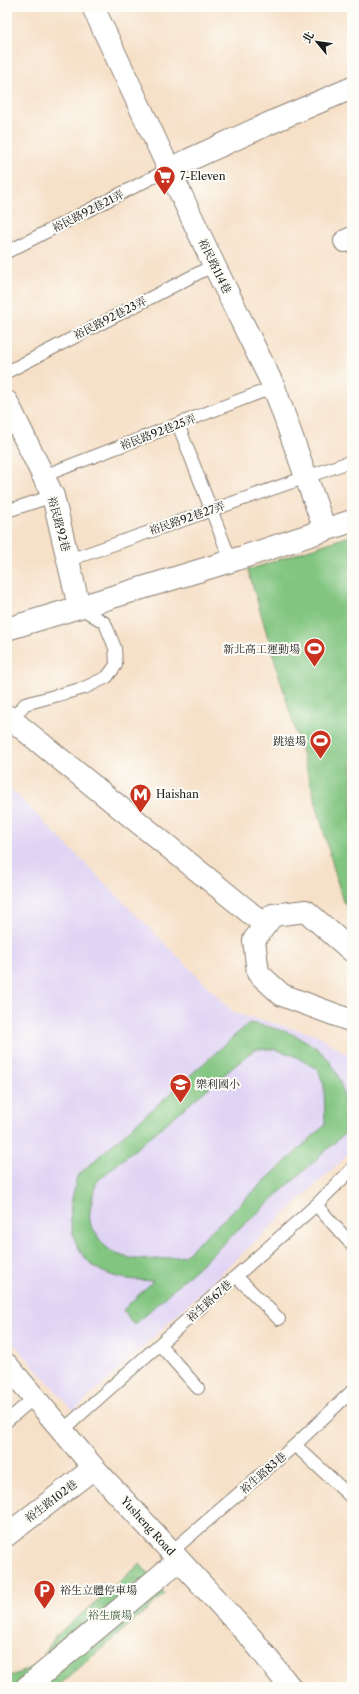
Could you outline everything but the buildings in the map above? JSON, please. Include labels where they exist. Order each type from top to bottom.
[{"type":"street","name":"裕民路114巷","points":[[93,7],[214,265],[274,387],[325,530]]},
{"type":"street","points":[[169,169],[279,118],[352,88]]},
{"type":"street","name":"裕民路92巷","points":[[7,402],[53,496],[79,607]]},
{"type":"street","points":[[7,629],[231,561],[352,521]]},
{"type":"street","points":[[9,717],[265,925]]},
{"type":"street","points":[[352,951],[306,911],[273,915],[254,940],[258,973],[282,995],[352,1021]]},
{"type":"street","name":"Yusheng Road","points":[[7,1365],[94,1468],[253,1640],[290,1687]]},
{"type":"street","name":"裕生路102巷","points":[[7,1535],[94,1468]]},
{"type":"street","points":[[27,1687],[175,1556]]},
{"type":"lane","name":"裕民路92巷21弄","points":[[7,252],[169,169]]},
{"type":"lane","name":"裕民路92巷23弄","points":[[7,372],[214,265]]},
{"type":"lane","name":"裕民路92巷25弄","points":[[43,476],[274,387]]},
{"type":"lane","points":[[178,424],[231,561]]},
{"type":"lane","name":"裕民路92巷27弄","points":[[69,560],[352,461]]},
{"type":"lane","points":[[7,511],[53,496]]},
{"type":"lane","points":[[9,717],[25,704],[84,688],[107,676],[116,665],[115,648],[105,623],[79,607]]},
{"type":"lane","name":"裕生路67巷","points":[[63,1430],[316,1205],[352,1169]]},
{"type":"lane","points":[[316,1205],[352,1245]]},
{"type":"lane","points":[[236,1276],[279,1319]]},
{"type":"lane","points":[[160,1345],[198,1388]]},
{"type":"lane","name":"裕生路83巷","points":[[175,1556],[352,1391]]},
{"type":"lane","points":[[7,1421],[35,1397]]},
{"type":"lane","points":[[294,1445],[352,1498]]},
{"type":"shaded area","name":"樂利國小","points":[[7,785],[234,1013],[318,1035],[352,1058],[352,1151],[74,1411],[7,1336]]},
{"type":"green space","name":"新北高工運動場","points":[[352,535],[352,909],[343,902],[305,763],[248,570]]},
{"type":"green space","points":[[249,1023],[287,1032],[311,1044],[322,1052],[330,1062],[339,1078],[346,1107],[352,1102],[352,1127],[134,1325],[123,1310],[153,1281],[116,1277],[101,1271],[84,1257],[74,1238],[71,1217],[71,1202],[77,1176]],"holes":[[[255,1049],[274,1049],[295,1056],[318,1070],[324,1085],[325,1125],[184,1256],[160,1259],[135,1259],[112,1252],[103,1244],[90,1222],[90,1207],[96,1182]]]},
{"type":"green space","name":"裕生廣場","points":[[140,1564],[165,1594],[57,1687],[7,1687],[7,1677],[37,1666],[55,1637]]},
{"type":"place","name":"7-Eleven","points":[[164,196]]},
{"type":"place","name":"新北高工運動場","points":[[315,668]]},
{"type":"place","name":"跳遠場","points":[[321,760]]},
{"type":"place","name":"Haishan","points":[[140,814]]},
{"type":"place","name":"樂利國小","points":[[180,1104]]},
{"type":"place","name":"裕生立體停車場","points":[[44,1610]]}]
